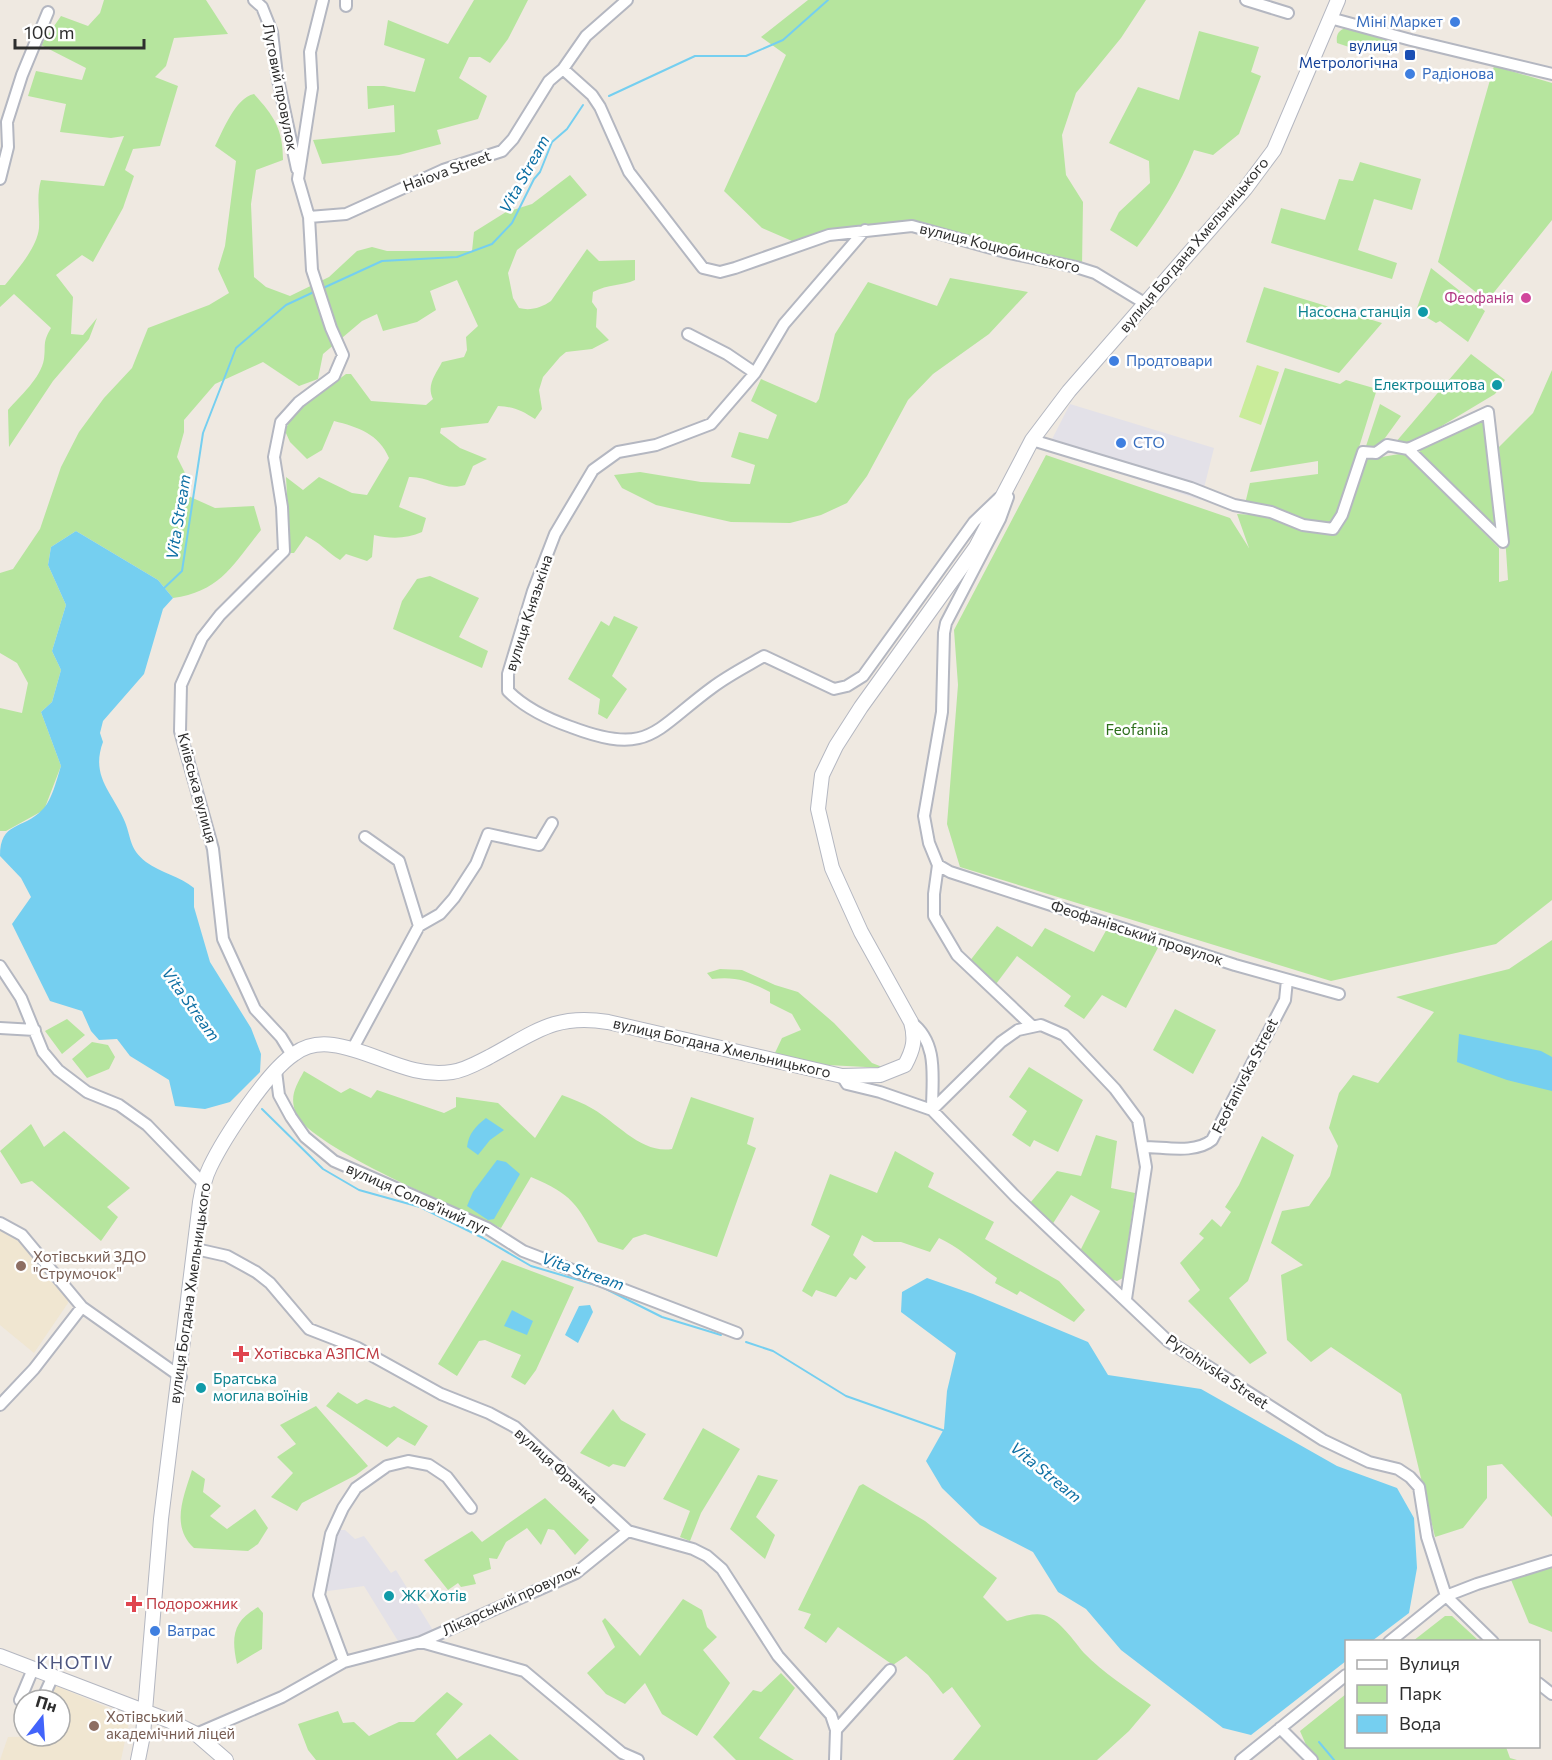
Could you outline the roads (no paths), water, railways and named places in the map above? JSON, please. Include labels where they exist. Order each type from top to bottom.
[{"type":"street","name":"Луговий провулок","points":[[254,0],[262,7],[272,32],[277,75],[298,178]]},
{"type":"street","name":"Київська вулиця","points":[[292,1055],[281,1037],[255,1009],[223,939],[213,849],[180,731],[181,685],[202,638],[220,615],[284,551],[282,507],[274,457],[281,422],[299,402],[334,376],[343,356],[312,270],[309,217],[298,178],[312,88],[310,52],[323,0]]},
{"type":"street","name":"Haiova Street","points":[[309,217],[346,214],[443,170],[502,151],[513,139],[549,81],[563,69],[586,36],[627,0]]},
{"type":"street","points":[[1246,0],[1288,13]]},
{"type":"street","name":"вулиця Богдана Хмельницького","points":[[138,1760],[145,1711],[161,1519],[181,1377],[203,1183],[210,1167],[242,1115],[276,1071],[292,1055],[321,1044],[352,1050],[410,1069],[450,1073],[467,1069],[548,1024],[566,1019],[587,1019],[842,1076],[880,1075],[905,1065],[913,1050],[915,1036],[911,1022],[861,932],[832,868],[818,809],[822,776],[836,746],[861,707],[976,547],[1032,440],[1069,391],[1245,189],[1270,157],[1293,111],[1338,0]]},
{"type":"street","points":[[0,179],[8,147],[8,122],[22,75],[48,12]]},
{"type":"street","points":[[1330,18],[1552,74]]},
{"type":"street","name":"вулиця Коцюбинського","points":[[563,69],[592,95],[600,107],[629,172],[703,268],[720,272],[829,235],[912,226],[1009,253],[1095,273],[1146,304]]},
{"type":"street","name":"вулиця Князькіна","points":[[865,230],[784,324],[755,373],[711,424],[656,445],[618,452],[593,470],[555,534],[532,595],[508,674],[508,691],[520,703],[560,723],[599,738],[635,740],[659,732],[714,687],[764,656],[819,684],[834,689],[848,686],[863,676],[974,522],[1002,496]]},
{"type":"street","points":[[688,334],[727,354],[755,373]]},
{"type":"street","points":[[1032,440],[1191,488],[1227,502],[1271,512],[1303,525],[1326,530],[1333,529],[1342,515],[1363,452],[1376,453],[1387,445],[1408,449],[1503,542],[1488,412],[1408,449]]},
{"type":"street","points":[[1022,461],[1000,519],[952,609],[944,633],[942,712],[924,816],[929,843],[938,865],[933,894],[934,916],[944,936],[957,955],[1032,1026]]},
{"type":"street","points":[[352,1050],[419,926],[440,914],[454,898],[476,864],[488,834],[539,844],[552,823]]},
{"type":"street","points":[[365,837],[399,861],[419,926]]},
{"type":"street","name":"Феофанівський провулок","points":[[938,865],[950,872],[1287,980],[1339,994]]},
{"type":"street","points":[[0,966],[21,998],[43,1052],[58,1070],[87,1092],[118,1105],[147,1125],[203,1183]]},
{"type":"street","name":"Feofanivska Street","points":[[1144,1147],[1196,1148],[1212,1140],[1285,1000],[1287,980]]},
{"type":"street","points":[[911,1022],[924,1032],[933,1056],[932,1110]]},
{"type":"street","points":[[932,1110],[1001,1042],[1018,1029],[1041,1025],[1064,1035],[1107,1080],[1138,1120],[1146,1167],[1126,1299]]},
{"type":"street","points":[[0,1028],[34,1030]]},
{"type":"street","name":"вулиця Солов'їний луг","points":[[276,1071],[279,1095],[291,1117],[305,1137],[334,1161],[488,1228],[532,1255],[737,1333]]},
{"type":"street","points":[[842,1076],[847,1084],[880,1092],[932,1110]]},
{"type":"street","name":"Pyrohivska Street","points":[[932,1110],[1015,1196],[1168,1341],[1323,1440],[1369,1462],[1398,1469],[1410,1477],[1419,1487],[1427,1537],[1446,1596],[1491,1640]]},
{"type":"street","points":[[0,1223],[22,1236],[82,1307],[181,1377]]},
{"type":"street","name":"вулиця Франка","points":[[196,1249],[227,1256],[256,1272],[270,1283],[309,1329],[358,1348],[441,1394],[489,1413],[515,1427],[628,1531],[693,1549],[707,1556],[722,1569],[778,1656],[831,1715],[836,1730]]},
{"type":"street","points":[[0,1406],[34,1369],[82,1307]]},
{"type":"street","points":[[344,1662],[319,1595],[331,1534],[343,1508],[356,1488],[387,1466],[408,1461],[429,1465],[447,1478],[471,1508]]},
{"type":"street","name":"Лікарський провулок","points":[[196,1734],[282,1697],[344,1662],[421,1642],[576,1573],[628,1531]]},
{"type":"street","points":[[1390,1640],[1446,1596],[1552,1561]]},
{"type":"street","points":[[421,1642],[524,1671],[622,1753],[638,1760]]},
{"type":"street","points":[[0,1656],[145,1711],[196,1734],[226,1760]]},
{"type":"street","points":[[25,1688],[33,1669]]},
{"type":"street","points":[[835,1760],[836,1730],[890,1670]]},
{"type":"street","points":[[48,1688],[53,1676]]},
{"type":"street","points":[[1240,1760],[1345,1678]]},
{"type":"street","points":[[1540,1684],[1552,1694]]},
{"type":"street","points":[[1280,1728],[1312,1760]]},
{"type":"water","points":[[76,531],[158,580],[173,598],[163,609],[144,674],[103,721],[100,733],[103,742],[99,765],[101,775],[125,822],[137,852],[152,866],[183,880],[194,888],[194,907],[210,962],[251,1028],[261,1054],[260,1072],[230,1102],[205,1109],[175,1106],[169,1080],[130,1056],[117,1039],[99,1040],[91,1031],[82,1011],[50,1001],[12,924],[31,897],[21,878],[0,856],[1,845],[8,831],[35,816],[46,806],[61,766],[41,712],[52,702],[61,670],[52,651],[66,605],[48,565],[51,547]]},
{"type":"water","points":[[1459,1034],[1541,1051],[1552,1057],[1552,1091],[1507,1080],[1457,1062]]},
{"type":"water","points":[[486,1118],[504,1130],[490,1140],[478,1155],[467,1147],[468,1142],[473,1131]]},
{"type":"water","points":[[497,1160],[506,1162],[520,1174],[494,1219],[488,1220],[467,1206],[473,1192]]},
{"type":"water","points":[[927,1278],[973,1294],[1088,1342],[1108,1375],[1201,1389],[1337,1466],[1397,1488],[1414,1518],[1417,1568],[1409,1613],[1373,1640],[1345,1640],[1345,1662],[1251,1735],[1223,1728],[1121,1650],[1086,1609],[1058,1592],[1033,1552],[980,1525],[942,1488],[926,1461],[944,1429],[947,1391],[956,1353],[901,1312],[902,1292]]},
{"type":"water","points":[[590,1305],[593,1312],[578,1343],[565,1335],[579,1306]]},
{"type":"water","points":[[512,1310],[533,1321],[527,1335],[504,1326]]},
{"type":"waterway","name":"Vita Stream","points":[[609,96],[695,56],[746,56],[783,40],[828,0]]},
{"type":"waterway","name":"Vita Stream","points":[[321,289],[382,261],[457,257],[492,244],[512,223],[534,179],[540,172],[552,142],[567,129],[583,105]]},
{"type":"waterway","name":"Vita Stream","points":[[162,590],[182,571],[203,433],[236,348],[286,305],[316,291]]},
{"type":"waterway","name":"Vita Stream","points":[[262,1109],[323,1169],[359,1190],[420,1207],[483,1238],[531,1266],[602,1287],[662,1317],[721,1335]]},
{"type":"waterway","name":"Vita Stream","points":[[746,1342],[773,1351],[846,1396],[945,1431]]},
{"type":"waterway","name":"Vita Stream","points":[[1319,1742],[1334,1760]]},
{"type":"place","name":"Міні Маркет","points":[[1455,22]]},
{"type":"place","name":"вулиця Метрологічна","points":[[1410,55]]},
{"type":"place","name":"Радіонова","points":[[1410,74]]},
{"type":"place","name":"Феофанія","points":[[1526,298]]},
{"type":"place","name":"Насосна станція","points":[[1423,312]]},
{"type":"place","name":"Продтовари","points":[[1114,361]]},
{"type":"place","name":"Електрощитова","points":[[1497,385]]},
{"type":"place","name":"СТО","points":[[1121,443]]},
{"type":"place","name":"Хотівський ЗДО \"Струмочок\"","points":[[21,1266]]},
{"type":"place","name":"Хотівська АЗПСМ","points":[[241,1354]]},
{"type":"place","name":"Братська могила воїнів","points":[[201,1388]]},
{"type":"place","name":"ЖК Хотів","points":[[389,1596]]},
{"type":"place","name":"Подорожник","points":[[134,1604]]},
{"type":"place","name":"Ватрас","points":[[155,1631]]},
{"type":"place","name":"Хотівський академічний ліцей","points":[[94,1726]]},
{"type":"district","name":"KHOTIV","points":[[75,1663]]},
{"type":"park label","name":"Feofaniia","points":[[1137,730]]}]
